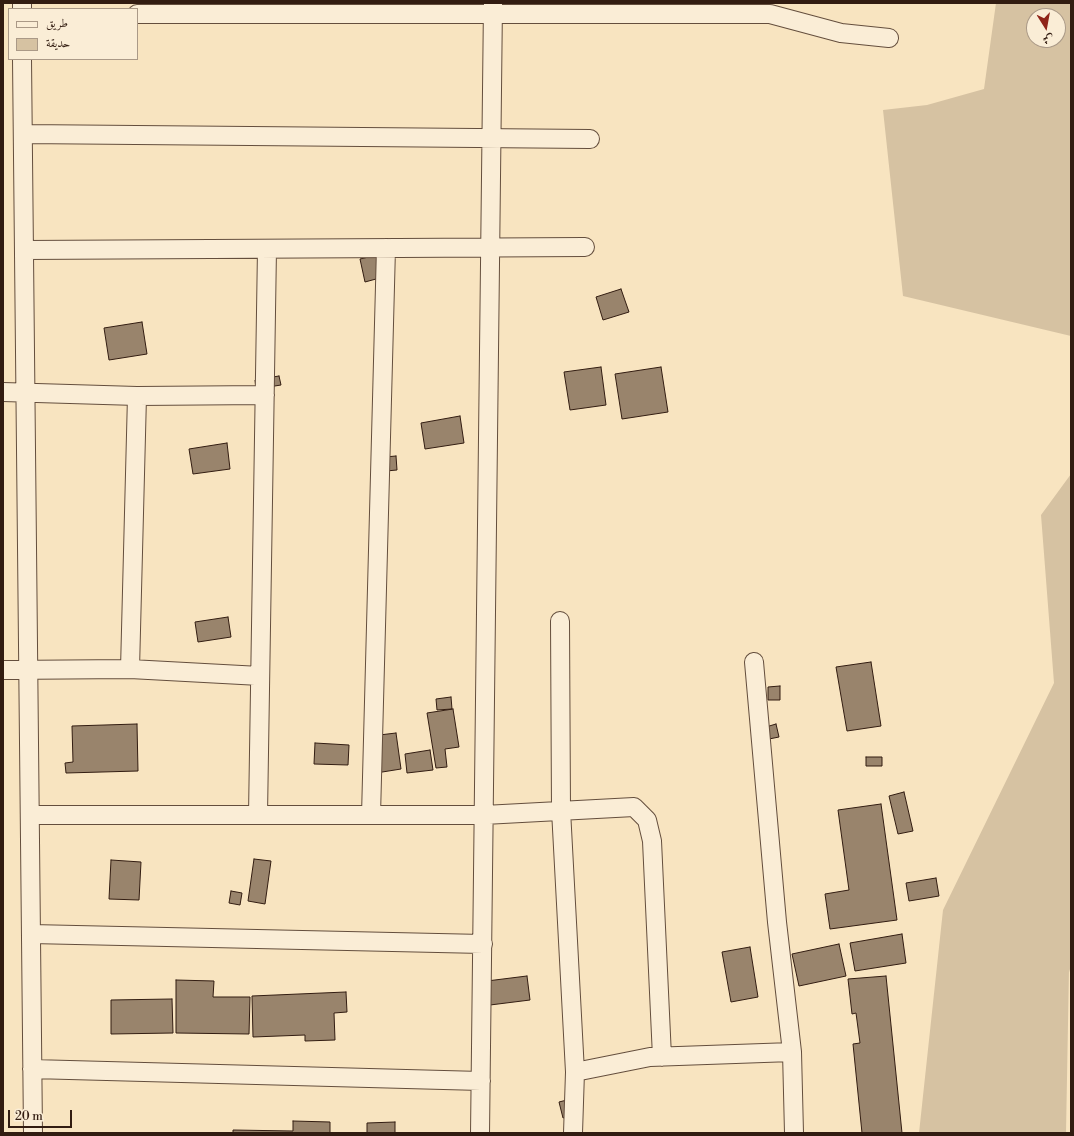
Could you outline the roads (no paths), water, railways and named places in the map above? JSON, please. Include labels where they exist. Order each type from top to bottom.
[{"type":"street","points":[[138,14],[493,9],[770,14],[841,33],[889,38]]},
{"type":"street","points":[[480,1133],[493,9]]},
{"type":"street","points":[[22,60],[33,1133]]},
{"type":"street","points":[[23,134],[590,139]]},
{"type":"street","points":[[24,250],[585,247]]},
{"type":"street","points":[[258,815],[267,248]]},
{"type":"street","points":[[371,815],[386,248]]},
{"type":"street","points":[[3,392],[137,396],[265,395]]},
{"type":"street","points":[[130,669],[137,396]]},
{"type":"street","points":[[560,621],[561,810],[575,1072],[573,1133]]},
{"type":"street","points":[[754,662],[777,922],[792,1052],[794,1133]]},
{"type":"street","points":[[3,670],[130,669],[260,676]]},
{"type":"street","points":[[30,815],[484,815],[634,807],[647,820],[652,842],[662,1057]]},
{"type":"street","points":[[31,934],[483,944]]},
{"type":"street","points":[[575,1072],[650,1058],[792,1052]]},
{"type":"street","points":[[32,1069],[481,1081]]}]
